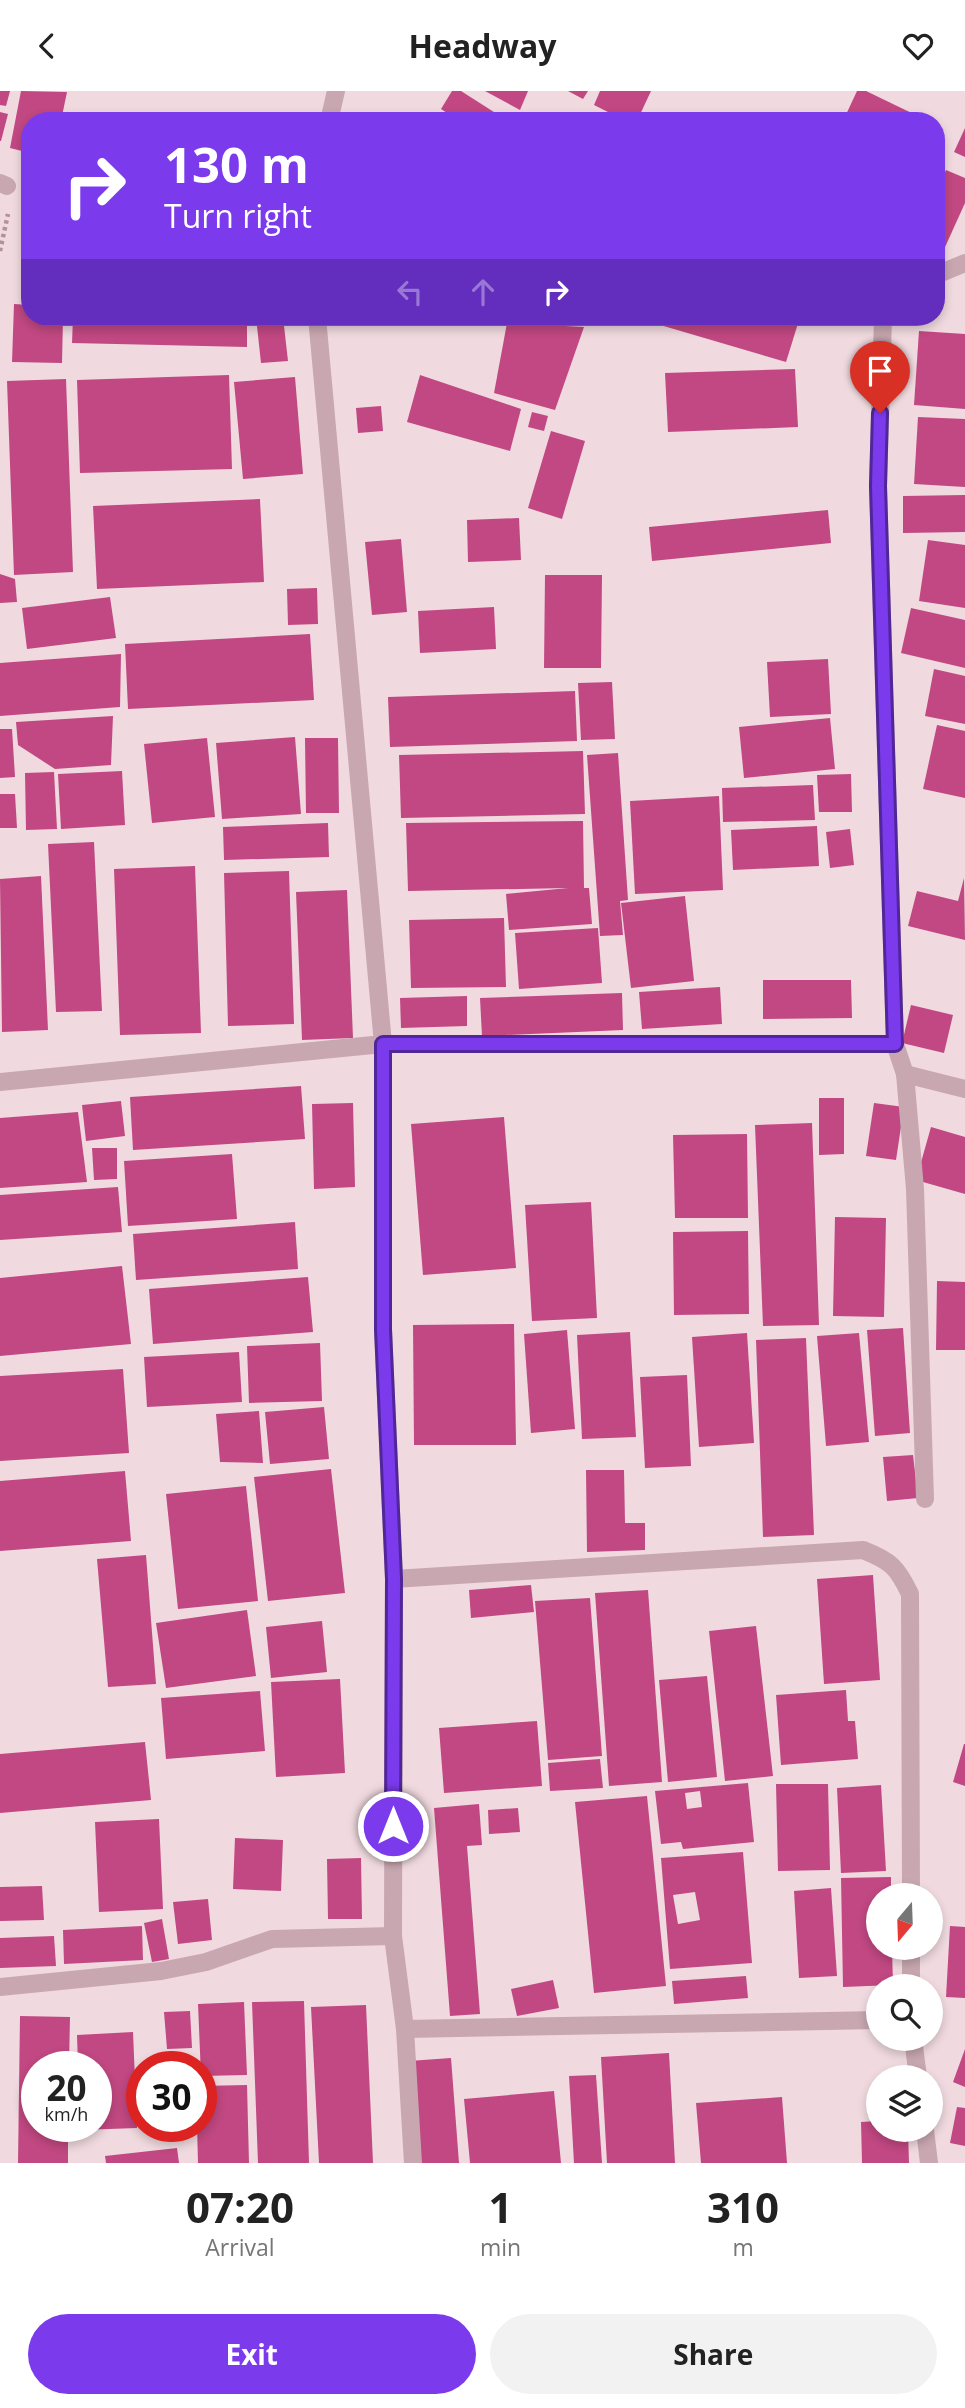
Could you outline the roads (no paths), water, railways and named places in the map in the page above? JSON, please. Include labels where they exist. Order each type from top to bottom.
[{"type":"street","points":[[331,112],[336,91]]},
{"type":"street","points":[[945,271],[965,263]]},
{"type":"street","points":[[318,326],[383,1044],[383,1329],[394,1579],[393,1936],[405,2029],[413,2163]]},
{"type":"street","points":[[883,326],[878,486],[895,1044],[905,1074],[915,1189],[925,1499]]},
{"type":"street","points":[[0,1081],[383,1044],[895,1044]]},
{"type":"street","points":[[905,1074],[965,1089]]},
{"type":"street","points":[[394,1579],[863,1550],[883,1558],[899,1572],[910,1594],[911,1883]]},
{"type":"street","points":[[0,1987],[161,1971],[206,1962],[272,1939],[393,1936]]},
{"type":"street","points":[[405,2029],[866,2020]]},
{"type":"street","points":[[926,2142],[929,2163]]}]
